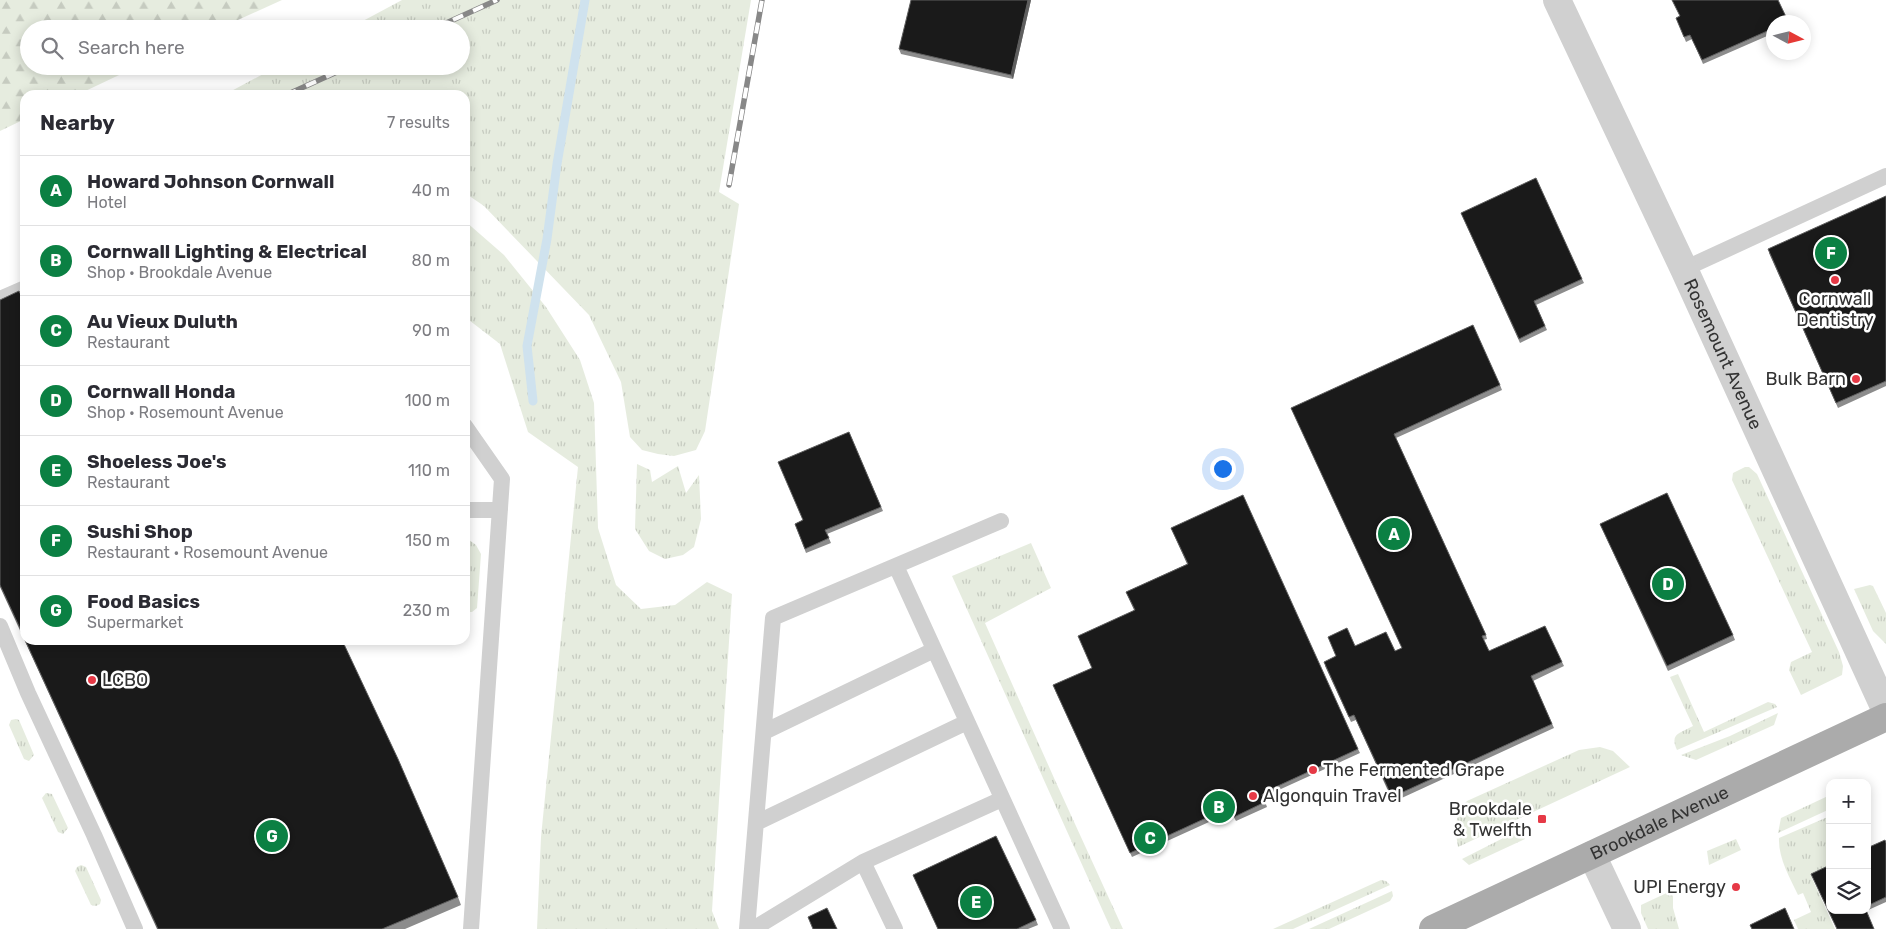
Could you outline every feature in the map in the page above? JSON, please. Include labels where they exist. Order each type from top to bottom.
[{"type":"main road","name":"Brookdale Avenue","points":[[1433,929],[1886,717]]},
{"type":"street","name":"Rosemount Avenue","points":[[1557,0],[1684,269],[1886,711]]},
{"type":"street","points":[[1592,855],[1627,929]]},
{"type":"lane","points":[[1684,269],[1886,176]]},
{"type":"lane","points":[[0,298],[20,290]]},
{"type":"lane","points":[[470,433],[502,478],[471,929]]},
{"type":"lane","points":[[470,510],[500,510]]},
{"type":"lane","points":[[747,929],[773,618],[1001,521]]},
{"type":"lane","points":[[896,566],[1062,929]]},
{"type":"lane","points":[[0,626],[28,693],[136,929]]},
{"type":"lane","points":[[764,732],[934,650]]},
{"type":"lane","points":[[756,823],[967,722]]},
{"type":"lane","points":[[753,929],[863,862],[1002,799]]},
{"type":"lane","points":[[863,862],[895,929]]},
{"type":"green space","points":[[0,0],[282,0],[238,20],[20,20],[20,75],[119,75],[88,90],[20,90],[20,121],[0,131]]},
{"type":"green space","points":[[402,0],[751,0],[719,192],[739,204],[705,431],[696,450],[674,456],[658,454],[642,450],[630,437],[621,382],[589,315],[484,206],[470,196],[470,90],[233,90],[261,75],[470,75],[470,20],[365,20]]},
{"type":"green space","points":[[470,225],[504,255],[546,307],[580,360],[594,403],[598,528],[616,585],[641,609],[675,605],[707,582],[732,594],[712,911],[719,929],[537,929],[541,837],[578,467],[528,432],[500,344],[470,321]]},
{"type":"green space","points":[[637,464],[650,470],[652,482],[678,466],[686,493],[699,475],[701,519],[694,547],[683,555],[665,559],[649,551],[635,529]]},
{"type":"green space","points":[[1749,467],[1757,474],[1839,652],[1843,666],[1842,675],[1801,695],[1789,670],[1791,662],[1812,652],[1732,480],[1733,473]]},
{"type":"green space","points":[[470,541],[476,545],[481,554],[477,608],[470,612]]},
{"type":"green space","points":[[1031,543],[1051,588],[985,623],[1123,929],[1111,929],[952,576]]},
{"type":"green space","points":[[1873,586],[1886,613],[1886,644],[1873,631],[1854,589]]},
{"type":"green space","points":[[1678,674],[1704,732],[1768,702],[1775,704],[1777,707],[1677,750],[1675,737],[1693,726],[1670,677]]},
{"type":"green space","points":[[1778,713],[1774,725],[1696,760],[1681,755],[1730,736]]},
{"type":"green space","points":[[11,720],[19,720],[34,755],[29,761],[24,759],[9,725]]},
{"type":"green space","points":[[1600,747],[1613,751],[1630,767],[1458,847],[1456,823],[1467,801],[1579,750]]},
{"type":"green space","points":[[46,793],[52,794],[68,828],[63,834],[58,832],[42,798]]},
{"type":"green space","points":[[1826,797],[1826,811],[1778,833],[1781,818]]},
{"type":"green space","points":[[1826,818],[1826,871],[1812,878],[1826,909],[1826,914],[1828,914],[1835,929],[1798,929],[1794,920],[1811,912],[1803,893],[1798,895],[1788,875],[1780,853],[1779,838]]},
{"type":"green space","points":[[1521,829],[1525,839],[1469,865],[1462,859]]},
{"type":"green space","points":[[1736,839],[1741,850],[1709,865],[1707,851]]},
{"type":"green space","points":[[81,865],[86,867],[101,900],[100,904],[96,906],[91,905],[75,871]]},
{"type":"green space","points":[[1381,880],[1386,881],[1390,885],[1293,929],[1273,929]]},
{"type":"green space","points":[[1673,890],[1673,908],[1679,929],[1648,929],[1641,913],[1641,905]]},
{"type":"green space","points":[[1392,891],[1393,896],[1390,901],[1329,929],[1309,929]]},
{"type":"building","points":[[911,0],[1028,0],[1011,75],[899,49]]},
{"type":"building","points":[[1672,0],[1778,0],[1785,15],[1766,15],[1766,32],[1702,60],[1690,35],[1684,37],[1676,18],[1680,16]]},
{"type":"building","points":[[1536,178],[1582,279],[1534,301],[1545,326],[1519,339],[1461,213]]},
{"type":"building","points":[[1886,196],[1886,381],[1836,403],[1768,249]]},
{"type":"building","points":[[19,291],[20,293],[20,628],[0,585],[0,300]]},
{"type":"building","points":[[1473,325],[1500,385],[1394,434],[1486,635],[1482,636],[1489,651],[1545,626],[1562,662],[1531,676],[1552,724],[1392,797],[1354,715],[1349,717],[1324,662],[1336,656],[1328,637],[1347,628],[1355,646],[1386,632],[1395,651],[1402,648],[1291,408]]},
{"type":"building","points":[[849,432],[881,507],[825,530],[829,538],[805,549],[795,524],[803,520],[778,462]]},
{"type":"building","points":[[1667,493],[1733,635],[1667,666],[1600,524]]},
{"type":"building","points":[[1243,495],[1358,749],[1267,791],[1262,795],[1265,802],[1234,817],[1230,807],[1130,853],[1053,685],[1092,668],[1078,636],[1135,610],[1126,592],[1188,564],[1171,528]]},
{"type":"building","points":[[27,645],[344,645],[398,759],[458,897],[382,929],[158,929]]},
{"type":"building","points":[[996,836],[1036,920],[1017,929],[938,929],[913,875]]},
{"type":"building","points":[[1885,840],[1886,843],[1886,897],[1871,904],[1871,869],[1871,846]]},
{"type":"building","points":[[1826,867],[1826,906],[1811,874]]},
{"type":"building","points":[[827,908],[837,929],[813,929],[808,917]]},
{"type":"building","points":[[1785,908],[1794,929],[1752,929],[1750,925]]},
{"type":"building","points":[[1830,914],[1868,914],[1874,929],[1837,929]]},
{"type":"waterway","points":[[533,401],[527,346],[547,239],[557,164],[585,0]]},
{"type":"railway","points":[[453,20],[497,0]]},
{"type":"railway","points":[[729,185],[762,0]]},
{"type":"railway","points":[[297,90],[330,75]]},
{"type":"place","name":"Sushi Shop","points":[[1831,253]]},
{"type":"place","name":"Cornwall Dentistry","points":[[1835,280]]},
{"type":"place","name":"Bulk Barn","points":[[1856,379]]},
{"type":"place","name":"Howard Johnson Cornwall","points":[[1394,534]]},
{"type":"place","name":"Cornwall Honda","points":[[1668,584]]},
{"type":"place","name":"LCBO","points":[[92,680]]},
{"type":"place","name":"The Fermented Grape","points":[[1313,770]]},
{"type":"place","name":"Algonquin Travel","points":[[1253,796]]},
{"type":"place","name":"Cornwall Lighting & Electrical","points":[[1219,807]]},
{"type":"place","name":"Brookdale & Twelfth","points":[[1542,819]]},
{"type":"place","name":"Food Basics","points":[[272,836]]},
{"type":"place","name":"Au Vieux Duluth","points":[[1150,838]]},
{"type":"place","name":"UPI Energy","points":[[1736,887]]},
{"type":"place","name":"Shoeless Joe's","points":[[976,902]]}]
